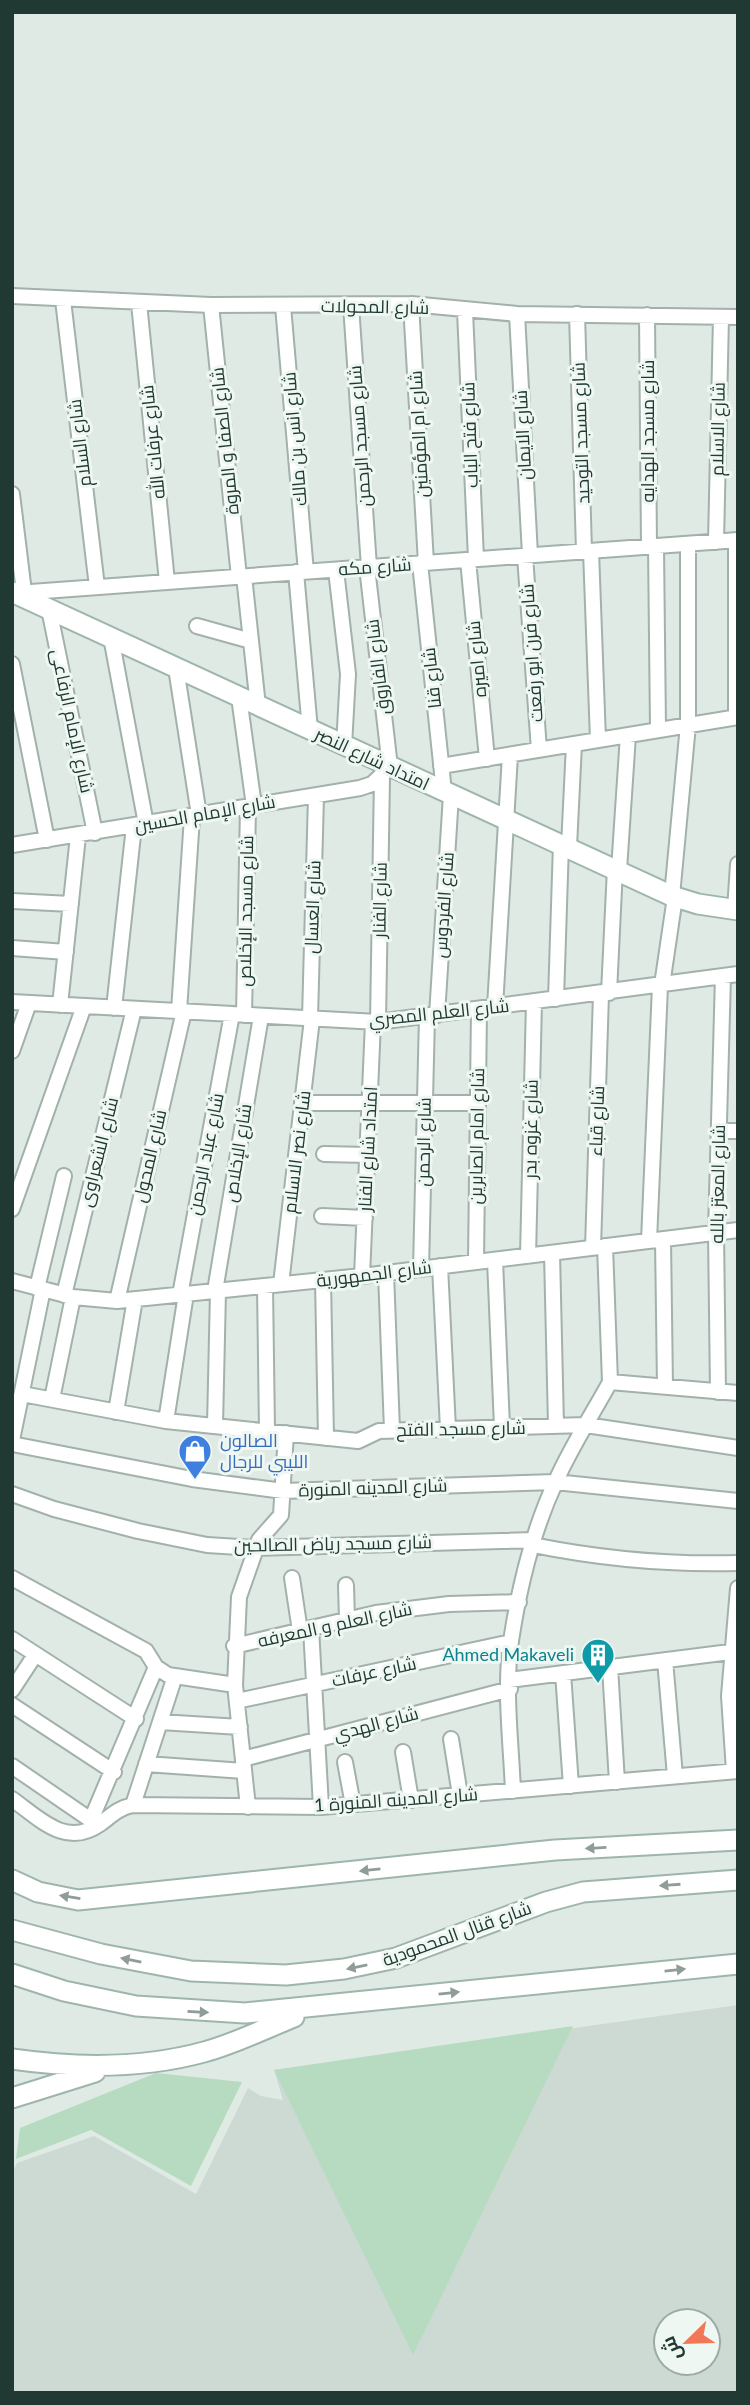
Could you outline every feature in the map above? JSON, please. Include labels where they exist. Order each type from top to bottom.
[{"type":"main road","name":"امتداد شارع النصر","points":[[16,593],[344,746],[386,772],[447,793],[673,897],[736,910]]},
{"type":"main road","points":[[12,1880],[38,1892],[79,1900],[555,1850],[738,1840]]},
{"type":"main road","name":"شارع قنال المحمودية","points":[[21,1933],[191,1971],[286,1975],[344,1969],[396,1958],[546,1902],[583,1892],[738,1880]]},
{"type":"main road","points":[[12,1914],[21,1933]]},
{"type":"main road","points":[[12,1973],[100,1999],[172,2011],[245,2013],[317,2008],[738,1964]]},
{"type":"main road","points":[[12,2059],[63,2065],[116,2065],[204,2052],[317,2008]]},
{"type":"main road","points":[[12,2098],[116,2065]]},
{"type":"street","name":"شارع المحولات","points":[[12,296],[139,303],[283,306],[411,304],[517,314],[738,317]]},
{"type":"street","name":"شارع السلام","points":[[63,300],[97,587]]},
{"type":"street","name":"شارع عرفات الله","points":[[139,303],[167,582]]},
{"type":"street","name":"شارع الصفا و المروة","points":[[211,304],[258,706]]},
{"type":"street","name":"شارع ام المؤمنين","points":[[411,304],[423,563]]},
{"type":"street","name":"شارع مسجد الرحمن","points":[[351,305],[368,567]]},
{"type":"street","name":"شارع انس بن مالك","points":[[283,306],[310,730]]},
{"type":"street","name":"شارع فتح الباب","points":[[465,311],[472,560]]},
{"type":"street","name":"شارع الايمان","points":[[517,314],[528,555]]},
{"type":"street","name":"شارع مسجد التوحيد","points":[[577,314],[598,740]]},
{"type":"street","name":"شارع مسجد الهدايه","points":[[647,315],[658,730]]},
{"type":"street","name":"شارع الاسلام","points":[[716,542],[721,317]]},
{"type":"street","points":[[12,494],[16,593]]},
{"type":"street","name":"شارع مكه","points":[[16,593],[737,540]]},
{"type":"street","points":[[441,766],[737,717],[737,540]]},
{"type":"street","points":[[665,1387],[656,1240],[661,986],[673,897],[688,725],[688,544]]},
{"type":"street","name":"شارع فرن ابو رفعت","points":[[528,555],[539,750]]},
{"type":"street","name":"شارع اميره","points":[[472,560],[487,759]]},
{"type":"street","name":"شارع قنا","points":[[423,563],[441,766],[447,793]]},
{"type":"street","name":"شارع الفاروق","points":[[368,567],[386,772]]},
{"type":"street","points":[[336,570],[348,674],[344,746]]},
{"type":"street","name":"شارع الإمام الرفاعى","points":[[50,609],[95,833]]},
{"type":"street","points":[[197,626],[251,640]]},
{"type":"street","points":[[111,637],[140,825],[114,1008]]},
{"type":"street","points":[[12,664],[47,840]]},
{"type":"street","name":"شارع المحول","points":[[117,1301],[181,1011],[196,816],[176,668]]},
{"type":"street","points":[[239,697],[251,807]]},
{"type":"street","name":"شارع قباء","points":[[610,1382],[599,1247],[606,993],[628,735]]},
{"type":"street","points":[[556,999],[574,744]]},
{"type":"street","points":[[495,1007],[510,755]]},
{"type":"street","name":"شارع الإمام الحسين","points":[[12,845],[360,788],[386,772]]},
{"type":"street","name":"شارع الفنار","points":[[376,1022],[386,772]]},
{"type":"street","name":"شارع الفردوس","points":[[432,1015],[447,793]]},
{"type":"street","name":"شارع العسال","points":[[311,1018],[316,796]]},
{"type":"street","name":"شارع مسجد الإخلاص","points":[[238,1014],[251,807]]},
{"type":"street","points":[[60,1005],[78,836]]},
{"type":"street","points":[[736,910],[738,864]]},
{"type":"street","points":[[12,901],[71,904]]},
{"type":"street","points":[[12,948],[65,952]]},
{"type":"street","name":"شارع العلم المصري","points":[[12,1002],[376,1022],[738,974]]},
{"type":"street","name":"شارع المعتز بالله","points":[[719,1392],[716,1232],[723,976]]},
{"type":"street","name":"شارع غزوه بدر","points":[[528,1256],[534,1002]]},
{"type":"street","points":[[12,1051],[29,1003]]},
{"type":"street","points":[[12,1209],[84,1006]]},
{"type":"street","name":"شارع الشعراوى","points":[[52,1399],[68,1296],[134,1009]]},
{"type":"street","name":"شارع امام الصابرين","points":[[476,1262],[479,1009]]},
{"type":"street","name":"شارع عباد الرحمن","points":[[166,1421],[183,1294],[238,1014]]},
{"type":"street","name":"شارع الرحمن","points":[[421,1269],[425,1103],[432,1015]]},
{"type":"street","name":"شارع الإخلاص","points":[[215,1426],[216,1291],[261,1016]]},
{"type":"street","name":"شارع نصر الاسلام","points":[[281,1284],[311,1018]]},
{"type":"street","name":"امتداد شارع الفنار","points":[[362,1276],[376,1022]]},
{"type":"street","points":[[302,1103],[478,1103]]},
{"type":"street","points":[[719,1131],[738,1131]]},
{"type":"street","points":[[324,1154],[368,1155]]},
{"type":"street","points":[[12,1442],[64,1176]]},
{"type":"street","points":[[322,1216],[365,1218]]},
{"type":"street","name":"شارع الجمهورية","points":[[12,1281],[68,1296],[117,1301],[362,1276],[738,1230]]},
{"type":"street","points":[[552,1253],[556,1426]]},
{"type":"street","points":[[495,1260],[502,1427]]},
{"type":"street","points":[[440,1266],[448,1429]]},
{"type":"street","points":[[386,1273],[392,1430]]},
{"type":"street","points":[[323,1280],[326,1438]]},
{"type":"street","points":[[265,1286],[267,1432]]},
{"type":"street","points":[[116,1412],[135,1299]]},
{"type":"street","points":[[513,1791],[509,1684],[511,1643],[519,1602],[534,1542],[555,1482],[610,1382],[738,1393]]},
{"type":"street","name":"شارع مسجد الفتح","points":[[22,1394],[166,1421],[358,1441],[374,1432],[392,1430],[586,1425],[738,1448]]},
{"type":"street","points":[[248,1807],[235,1685],[234,1646],[239,1597],[258,1539],[281,1515],[286,1433]]},
{"type":"street","name":"شارع المدينه المنورة","points":[[12,1442],[153,1473],[283,1491],[555,1482],[738,1501]]},
{"type":"street","name":"شارع مسجد رياض الصالحين","points":[[12,1494],[54,1509],[138,1531],[207,1545],[255,1548],[534,1542],[601,1559],[657,1563],[738,1563]]},
{"type":"street","points":[[12,1578],[146,1651],[156,1667],[175,1676],[235,1685]]},
{"type":"street","points":[[292,1578],[306,1629],[315,1684],[321,1807]]},
{"type":"street","points":[[345,1585],[347,1620]]},
{"type":"street","points":[[736,1771],[733,1650],[738,1588]]},
{"type":"street","name":"شارع العلم و المعرفه","points":[[234,1646],[347,1620],[449,1604],[519,1602]]},
{"type":"street","points":[[12,1639],[136,1719]]},
{"type":"street","name":"شارع عرفات","points":[[237,1701],[511,1643]]},
{"type":"street","name":"شارع الهدي","points":[[146,1764],[244,1765],[318,1740],[509,1684],[563,1673],[733,1650]]},
{"type":"street","points":[[12,1690],[35,1655]]},
{"type":"street","points":[[665,1660],[675,1776]]},
{"type":"street","points":[[12,1766],[95,1822],[156,1667]]},
{"type":"street","points":[[610,1667],[617,1782]]},
{"type":"street","points":[[563,1673],[571,1786]]},
{"type":"street","points":[[133,1805],[175,1676]]},
{"type":"street","points":[[12,1705],[114,1772]]},
{"type":"street","points":[[160,1722],[240,1727]]},
{"type":"street","points":[[451,1739],[460,1795]]},
{"type":"street","points":[[402,1752],[411,1800]]},
{"type":"street","points":[[345,1762],[354,1805]]},
{"type":"street","name":"شارع المدينه المنورة 1","points":[[12,1799],[61,1834],[76,1834],[112,1813],[133,1805],[321,1807],[736,1771]]},
{"type":"shaded area","points":[[738,2005],[738,2393],[12,2393],[12,2173],[17,2163],[94,2136],[196,2194],[248,2088],[261,2096],[283,2100],[274,2070]]},
{"type":"green space","points":[[573,2026],[413,2355],[274,2070]]},
{"type":"green space","points":[[156,2073],[242,2082],[191,2186],[91,2130],[16,2159],[20,2128]]},
{"type":"place","name":"الصالون الليبي للرجال","points":[[195,1481]]},
{"type":"place","name":"Ahmed Makaveli","points":[[598,1685]]}]
